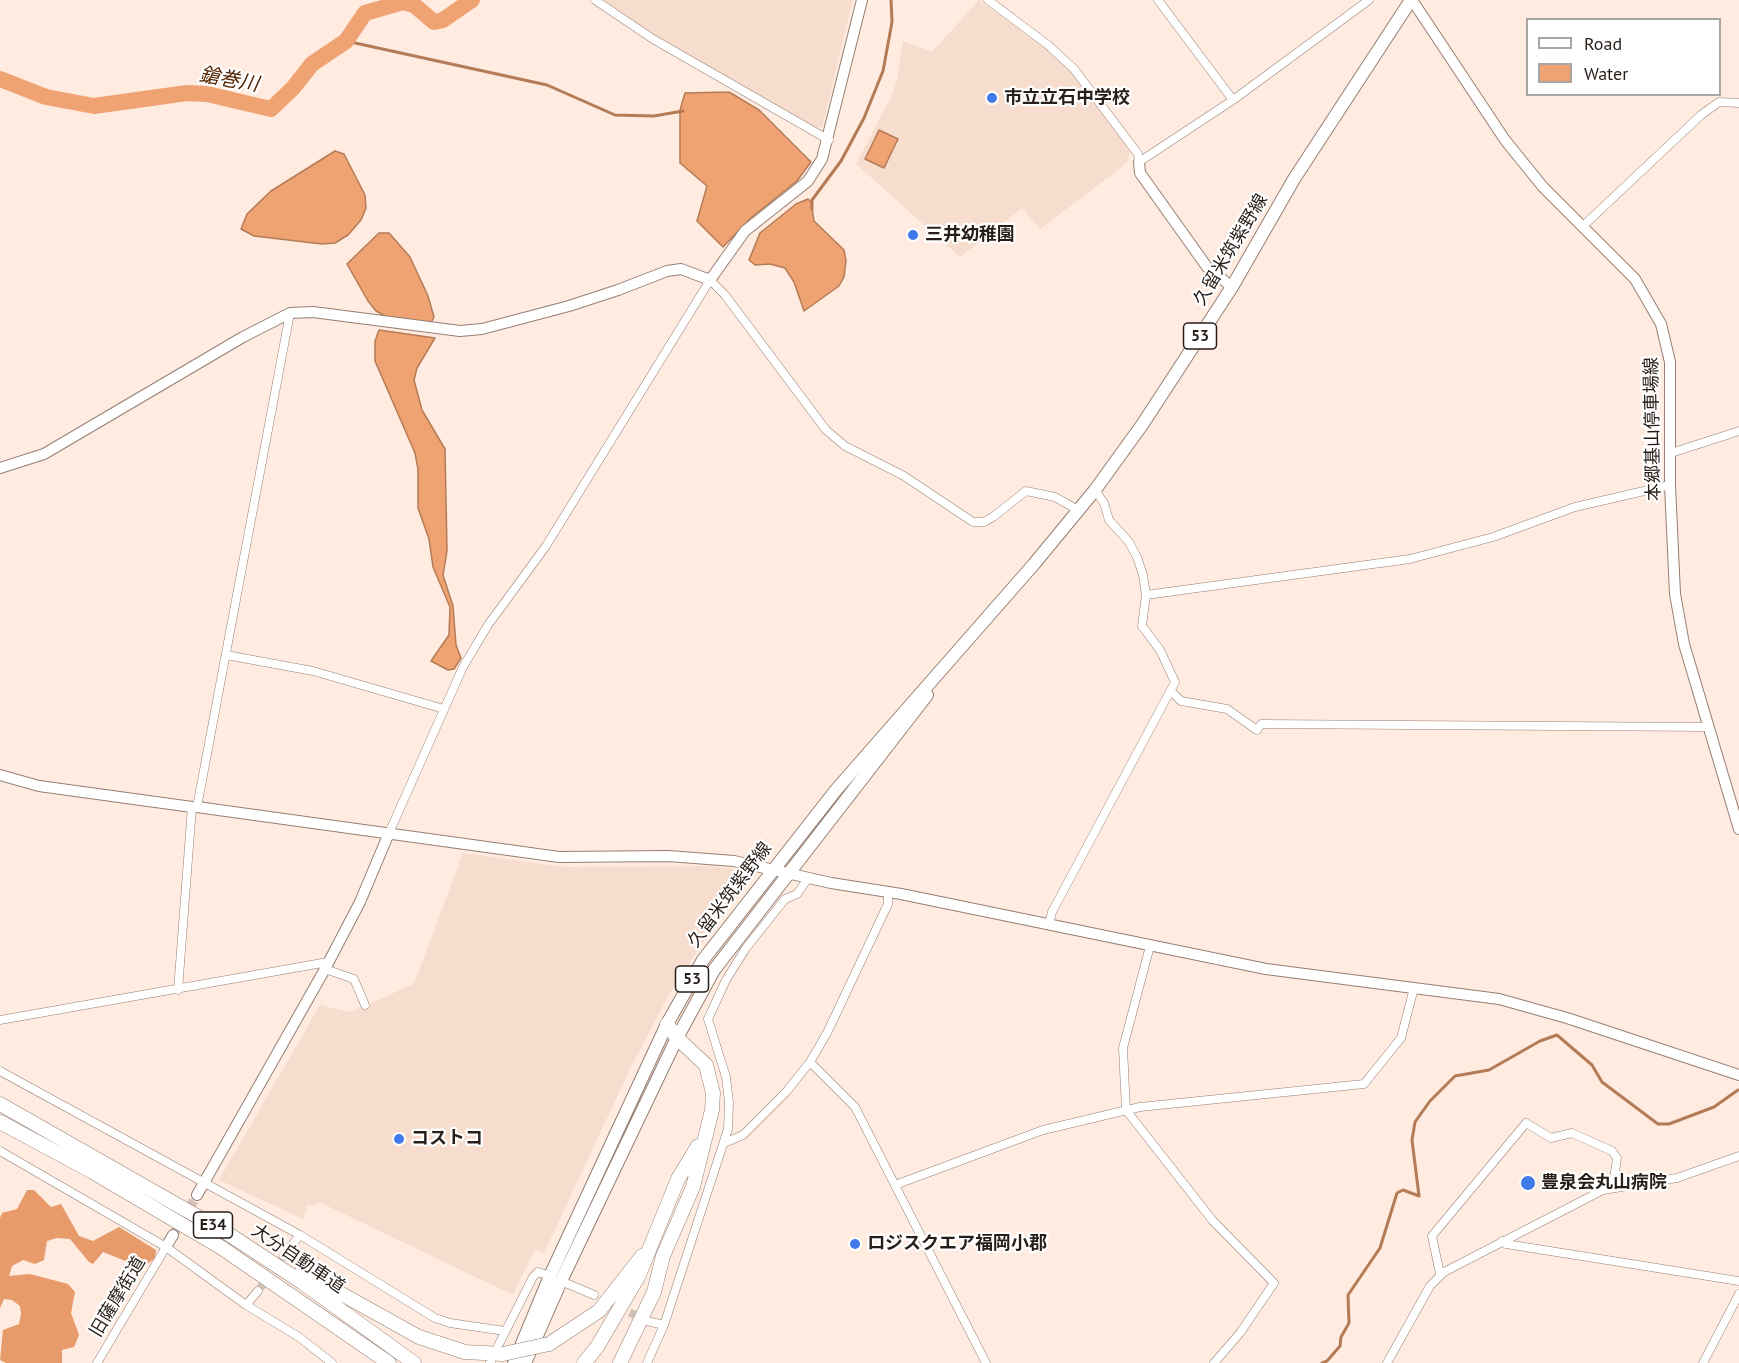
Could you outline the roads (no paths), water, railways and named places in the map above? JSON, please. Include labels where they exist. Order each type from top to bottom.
[{"type":"highway","points":[[595,1363],[663,1256],[693,1187],[714,1093],[706,1065],[677,1038],[667,1024]]},
{"type":"highway","name":"大分自動車道","points":[[0,1104],[195,1214],[303,1283],[414,1363]]},
{"type":"highway","name":"大分自動車道","points":[[0,1122],[91,1171],[222,1248],[389,1363]]},
{"type":"highway","points":[[584,1363],[597,1347],[638,1277],[647,1250],[678,1179],[704,1137]]},
{"type":"highway","points":[[195,1214],[419,1337],[465,1352],[499,1358],[549,1344],[599,1311],[647,1250]]},
{"type":"highway","points":[[620,1363],[654,1293],[663,1256]]},
{"type":"main road","name":"久留米筑紫野線","points":[[525,1363],[555,1278],[667,1024],[703,960],[836,790],[1034,564],[1095,490],[1142,425],[1232,287],[1294,179],[1412,0]]},
{"type":"main road","name":"久留米筑紫野線","points":[[499,1358],[555,1278],[714,970],[787,873],[883,754],[957,650]]},
{"type":"street","points":[[595,0],[653,39],[829,140]]},
{"type":"street","points":[[197,1195],[360,902],[463,667],[488,625],[546,546],[710,280],[745,231],[808,181],[822,159],[829,140],[862,0]]},
{"type":"street","points":[[988,0],[1048,45],[1074,69],[1138,154],[1140,173],[1207,267],[1232,287]]},
{"type":"street","points":[[1158,0],[1233,100]]},
{"type":"street","points":[[1139,162],[1233,100],[1369,0]]},
{"type":"street","name":"本郷基山停車場線","points":[[1412,0],[1505,140],[1544,187],[1635,279],[1661,324],[1670,362],[1670,485],[1675,594],[1684,644],[1739,829]]},
{"type":"street","points":[[1582,226],[1701,115],[1719,102],[1739,103]]},
{"type":"street","points":[[0,468],[44,454],[243,337],[290,313],[313,312],[460,331],[482,329],[568,306],[667,271],[681,269],[710,280],[725,295],[826,430],[845,446],[904,476],[973,522],[984,522],[993,517],[1026,491],[1055,497],[1078,510]]},
{"type":"street","points":[[178,990],[194,807],[226,655],[290,313]]},
{"type":"street","points":[[1671,453],[1739,431]]},
{"type":"street","points":[[1146,595],[1410,559],[1493,537],[1575,507],[1670,485]]},
{"type":"street","points":[[1049,925],[1052,912],[1171,691],[1174,676],[1163,662],[1160,650],[1142,626],[1146,595],[1137,557],[1129,542],[1109,520],[1104,503],[1095,490]]},
{"type":"street","points":[[226,655],[314,671],[444,710]]},
{"type":"street","points":[[1171,691],[1181,701],[1227,709],[1257,730],[1261,724],[1708,727]]},
{"type":"street","points":[[0,775],[39,786],[559,857],[695,856],[773,868],[787,873],[1266,969],[1499,999],[1567,1018],[1739,1075]]},
{"type":"street","points":[[647,1363],[664,1325],[724,1143],[729,1102],[723,1062],[709,1028],[708,1019],[726,981],[746,948],[785,898],[797,894],[809,877]]},
{"type":"street","points":[[724,1143],[743,1134],[786,1092],[810,1062],[827,1033],[888,904],[888,892]]},
{"type":"street","points":[[1150,946],[1123,1048],[1126,1110],[1214,1221],[1274,1283],[1240,1333],[1214,1363]]},
{"type":"street","points":[[0,1020],[326,966],[354,979],[365,1005]]},
{"type":"street","points":[[895,1185],[1043,1130],[1126,1110],[1364,1084],[1401,1038],[1414,988]]},
{"type":"street","points":[[810,1062],[855,1107],[986,1363]]},
{"type":"street","points":[[0,1071],[202,1184],[300,1235],[435,1318],[450,1323],[505,1331]]},
{"type":"street","points":[[1440,1274],[1432,1236],[1526,1123],[1551,1138],[1572,1133],[1612,1151],[1617,1158],[1613,1186]]},
{"type":"street","points":[[0,1151],[166,1247],[246,1305],[299,1337],[332,1363]]},
{"type":"street","points":[[1388,1363],[1430,1286],[1440,1274],[1613,1186],[1677,1178],[1739,1156]]},
{"type":"street","points":[[166,1247],[173,1235]]},
{"type":"street","points":[[291,1246],[300,1235]]},
{"type":"street","points":[[1502,1241],[1506,1244],[1739,1281]]},
{"type":"street","name":"旧薩摩街道","points":[[97,1363],[166,1247]]},
{"type":"street","points":[[499,1358],[505,1331],[533,1277],[538,1272],[594,1295]]},
{"type":"street","points":[[246,1305],[258,1291]]},
{"type":"street","points":[[1703,1363],[1739,1294]]},
{"type":"street","points":[[647,1321],[664,1325]]},
{"type":"water","points":[[729,92],[759,110],[811,162],[797,181],[752,217],[723,247],[697,221],[707,186],[680,163],[680,110],[685,93]]},
{"type":"water","points":[[879,130],[898,139],[884,168],[865,159]]},
{"type":"water","points":[[335,151],[344,154],[365,195],[366,208],[361,220],[348,235],[335,243],[322,244],[254,236],[241,229],[247,214],[271,191]]},
{"type":"water","points":[[808,199],[811,202],[814,221],[844,250],[846,261],[844,277],[839,286],[804,311],[794,282],[785,268],[770,264],[755,265],[749,260],[760,233],[796,204]]},
{"type":"water","points":[[379,233],[389,233],[410,257],[428,296],[434,317],[431,323],[385,316],[376,311],[368,301],[347,264]]},
{"type":"water","points":[[379,330],[435,338],[417,368],[414,380],[422,410],[445,449],[447,551],[443,575],[453,606],[456,645],[461,658],[454,669],[448,670],[431,661],[449,635],[450,607],[433,567],[429,539],[418,508],[418,469],[415,453],[375,361],[375,341]]},
{"type":"waterway","name":"鎗巻川","points":[[0,79],[46,97],[94,106],[187,93],[207,94],[271,109],[293,88],[312,64],[346,41],[365,13],[403,2],[414,5],[434,22],[443,20],[472,0]]},
{"type":"waterway","points":[[812,209],[812,200],[841,161],[864,118],[883,71],[892,22],[891,0]]},
{"type":"waterway","points":[[346,41],[547,85],[615,115],[654,116],[683,111]]},
{"type":"waterway","points":[[1322,1363],[1327,1361],[1340,1346],[1341,1337],[1349,1323],[1348,1295],[1380,1248],[1397,1193],[1403,1190],[1419,1196],[1412,1140],[1415,1122],[1430,1101],[1455,1076],[1489,1070],[1540,1041],[1557,1035],[1592,1065],[1602,1082],[1658,1124],[1669,1124],[1714,1107],[1738,1090]]},
{"type":"tunnel","points":[[173,1235],[197,1195]]},
{"type":"tunnel","points":[[258,1291],[291,1246]]},
{"type":"tunnel","points":[[619,1307],[643,1319]]},
{"type":"place","name":"市立立石中学校","points":[[992,98]]},
{"type":"place","name":"三井幼稚園","points":[[913,235]]},
{"type":"place","name":"コストコ","points":[[399,1139]]},
{"type":"place","name":"豊泉会丸山病院","points":[[1528,1183]]},
{"type":"place","name":"ロジスクエア福岡小郡","points":[[855,1244]]}]
